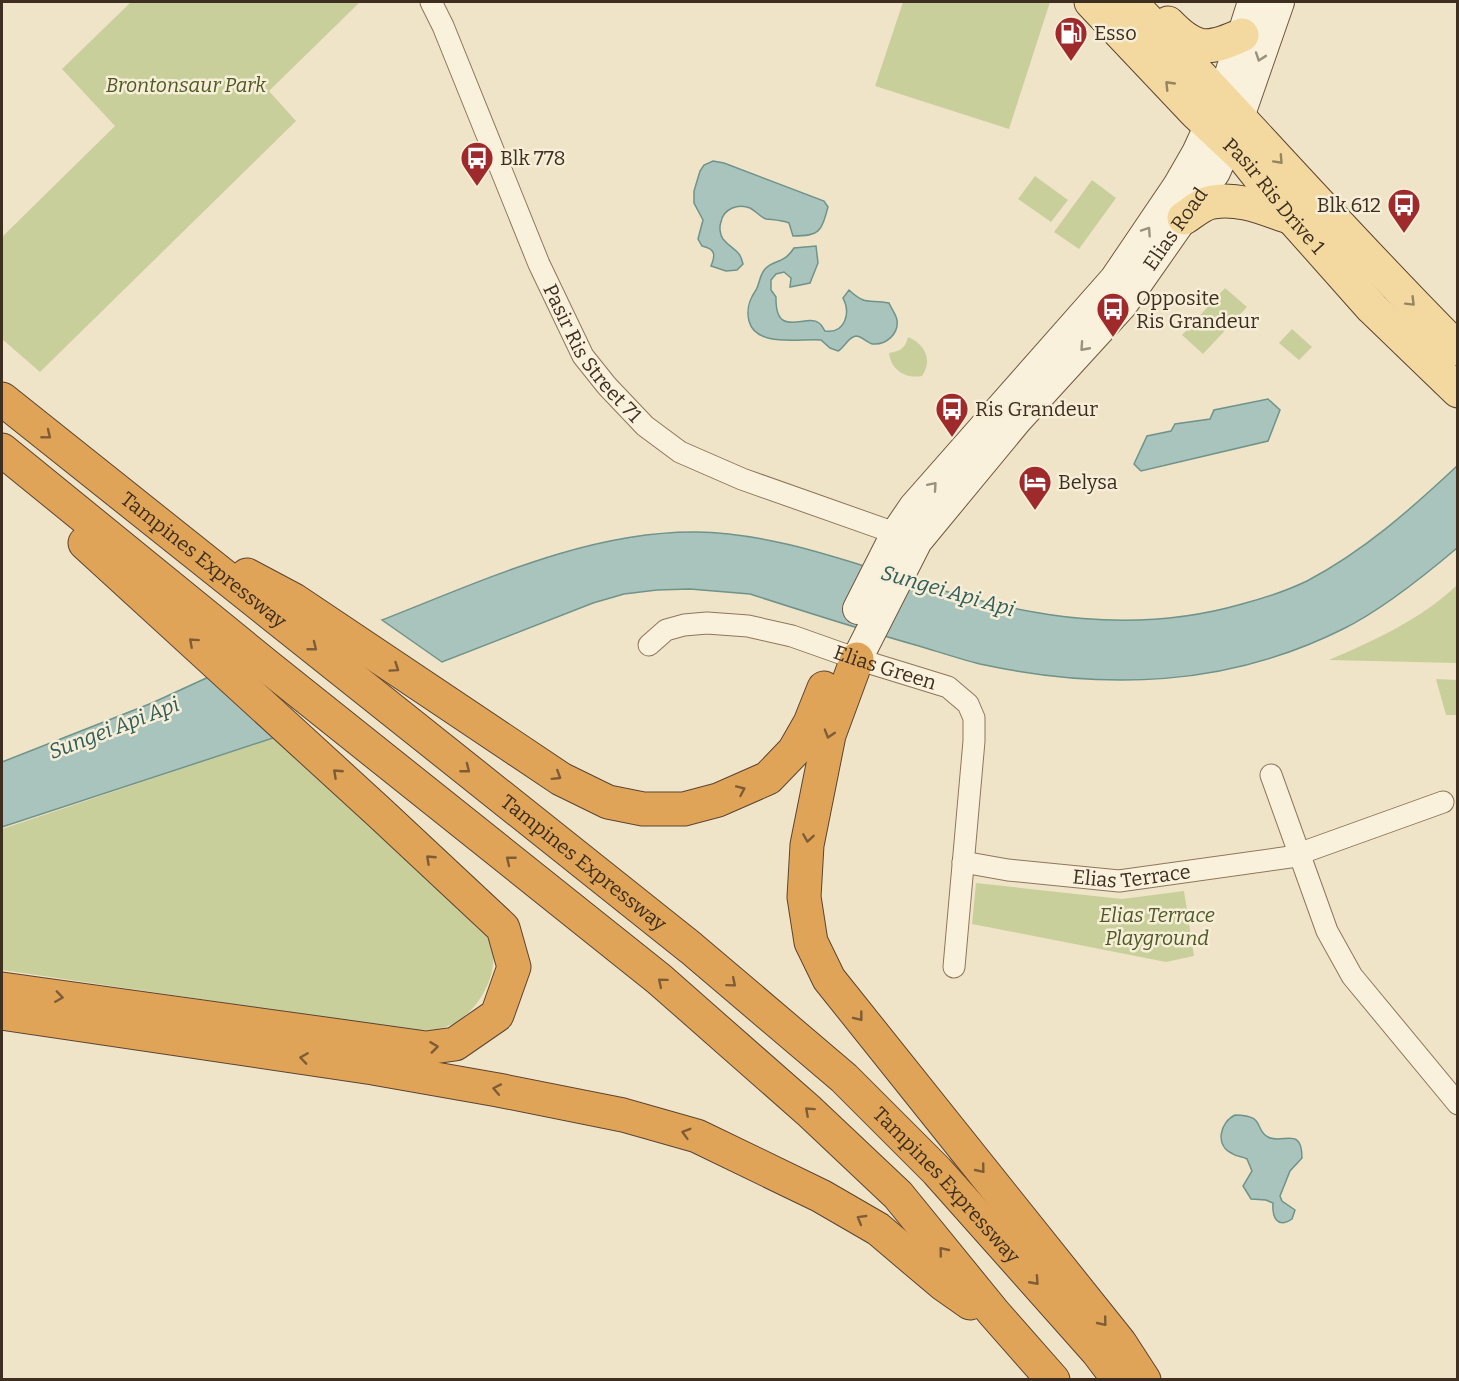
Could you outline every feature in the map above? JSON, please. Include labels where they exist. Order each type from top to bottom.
[{"type":"highway","name":"Tampines Expressway","points":[[2,399],[691,948],[844,1078],[937,1171],[1097,1351],[1119,1380]]},
{"type":"highway","points":[[2,450],[266,665],[659,979],[809,1111],[898,1195],[994,1313],[1053,1380]]},
{"type":"highway","points":[[2,465],[503,928],[514,967],[496,1015],[454,1044],[426,1048],[2,989]]},
{"type":"highway","points":[[169,532],[294,600],[561,779],[608,802],[643,809],[684,809],[718,800],[768,778],[794,751],[854,643]]},
{"type":"highway","points":[[854,643],[829,735],[807,844],[804,897],[811,942],[829,979],[1120,1343],[1144,1380]]},
{"type":"highway","points":[[2,1013],[373,1068],[498,1090],[623,1115],[697,1136],[821,1196],[878,1229],[956,1294],[975,1307],[994,1313]]},
{"type":"main road","name":"Pasir Ris Drive 1","points":[[1091,2],[1224,121],[1458,349]]},
{"type":"main road","name":"Pasir Ris Drive 1","points":[[1130,2],[1224,121],[1245,159],[1292,218],[1372,308],[1458,391]]},
{"type":"main road","points":[[1141,2],[1154,9],[1184,39],[1199,45],[1216,46],[1242,35]]},
{"type":"main road","name":"Elias Road","points":[[901,548],[1122,305],[1215,172],[1242,35],[1253,2]]},
{"type":"main road","name":"Elias Road","points":[[854,643],[901,548],[914,507],[1115,279],[1183,178],[1197,153],[1224,121],[1279,2]]},
{"type":"main road","points":[[1184,218],[1211,202],[1230,201],[1250,204],[1292,218]]},
{"type":"street","name":"Pasir Ris Street 71","points":[[431,2],[443,26],[539,264],[583,356],[607,386],[645,426],[680,452],[901,548]]},
{"type":"street","name":"Elias Green","points":[[649,645],[666,630],[684,625],[707,623],[748,626],[792,636],[854,643],[948,687],[968,704],[974,718],[974,741],[954,967]]},
{"type":"street","points":[[1271,775],[1327,931],[1352,976],[1458,1104]]},
{"type":"street","name":"Elias Terrace","points":[[963,862],[1008,870],[1119,882],[1252,864],[1299,854],[1443,802]]},
{"type":"green space","name":"Brontonsaur Park","points":[[131,2],[360,2],[269,91],[296,121],[40,372],[2,339],[2,237],[115,126],[62,69]]},
{"type":"green space","points":[[903,2],[1050,2],[1009,129],[875,86]]},
{"type":"green space","points":[[1035,176],[1068,200],[1051,222],[1018,199]]},
{"type":"green space","points":[[1092,180],[1116,198],[1079,249],[1054,232]]},
{"type":"green space","points":[[1225,288],[1247,307],[1203,354],[1182,335]]},
{"type":"green space","points":[[1292,329],[1312,347],[1299,360],[1279,343]]},
{"type":"green space","points":[[908,337],[919,344],[926,353],[927,364],[922,376],[905,375],[896,369],[890,359],[889,353],[901,349]]},
{"type":"green space","points":[[1457,585],[1457,663],[1329,660],[1380,637],[1412,619]]},
{"type":"green space","points":[[1436,679],[1457,680],[1457,715],[1446,715]]},
{"type":"green space","points":[[279,736],[480,920],[491,941],[493,965],[486,989],[463,1018],[443,1028],[412,1030],[2,970],[2,829]]},
{"type":"green space","name":"Elias Terrace Playground","points":[[976,883],[1122,899],[1184,891],[1194,956],[1166,962],[972,924]]},
{"type":"water","points":[[713,161],[724,163],[824,201],[828,207],[821,227],[809,235],[793,236],[789,223],[766,219],[745,207],[732,208],[722,217],[721,233],[726,243],[740,255],[743,264],[737,270],[726,271],[711,266],[714,258],[712,250],[702,246],[698,239],[703,220],[694,203],[694,191],[700,171],[704,165]]},
{"type":"water","points":[[816,246],[818,263],[810,283],[790,287],[791,278],[784,272],[776,274],[771,280],[771,290],[776,297],[780,318],[792,322],[813,321],[820,324],[825,331],[837,329],[842,326],[846,316],[843,298],[849,290],[864,300],[889,303],[897,320],[896,330],[891,338],[883,343],[873,344],[856,336],[838,351],[830,348],[821,340],[780,340],[760,335],[753,329],[748,317],[749,305],[765,269],[786,257],[794,248]]},
{"type":"water","points":[[1268,399],[1280,410],[1268,441],[1141,471],[1134,464],[1147,436],[1171,431],[1175,424],[1210,419],[1214,410]]},
{"type":"water","points":[[1457,466],[1457,548],[1444,559],[1388,602],[1343,629],[1299,648],[1255,663],[1210,673],[1119,680],[1027,673],[965,660],[750,594],[690,589],[624,594],[593,603],[442,662],[382,620],[497,575],[576,549],[656,534],[696,532],[784,543],[965,597],[1043,614],[1122,620],[1162,619],[1242,604],[1307,581],[1367,543]]},
{"type":"water","name":"Sungei Api Api","points":[[213,675],[279,736],[2,827],[2,762],[152,703]]},
{"type":"water","points":[[1235,1115],[1251,1117],[1268,1137],[1290,1138],[1299,1142],[1302,1158],[1290,1171],[1280,1196],[1282,1201],[1295,1210],[1292,1219],[1287,1222],[1277,1220],[1273,1213],[1273,1203],[1251,1199],[1243,1186],[1252,1171],[1247,1159],[1235,1155],[1223,1146],[1221,1134],[1223,1128]]},
{"type":"place","name":"Esso","points":[[1071,62]]},
{"type":"place","name":"Blk 778","points":[[477,187]]},
{"type":"place","name":"Blk 612","points":[[1404,234]]},
{"type":"place","name":"Opposite Ris Grandeur","points":[[1113,338]]},
{"type":"place","name":"Ris Grandeur","points":[[952,438]]},
{"type":"place","name":"Belysa","points":[[1035,511]]}]
